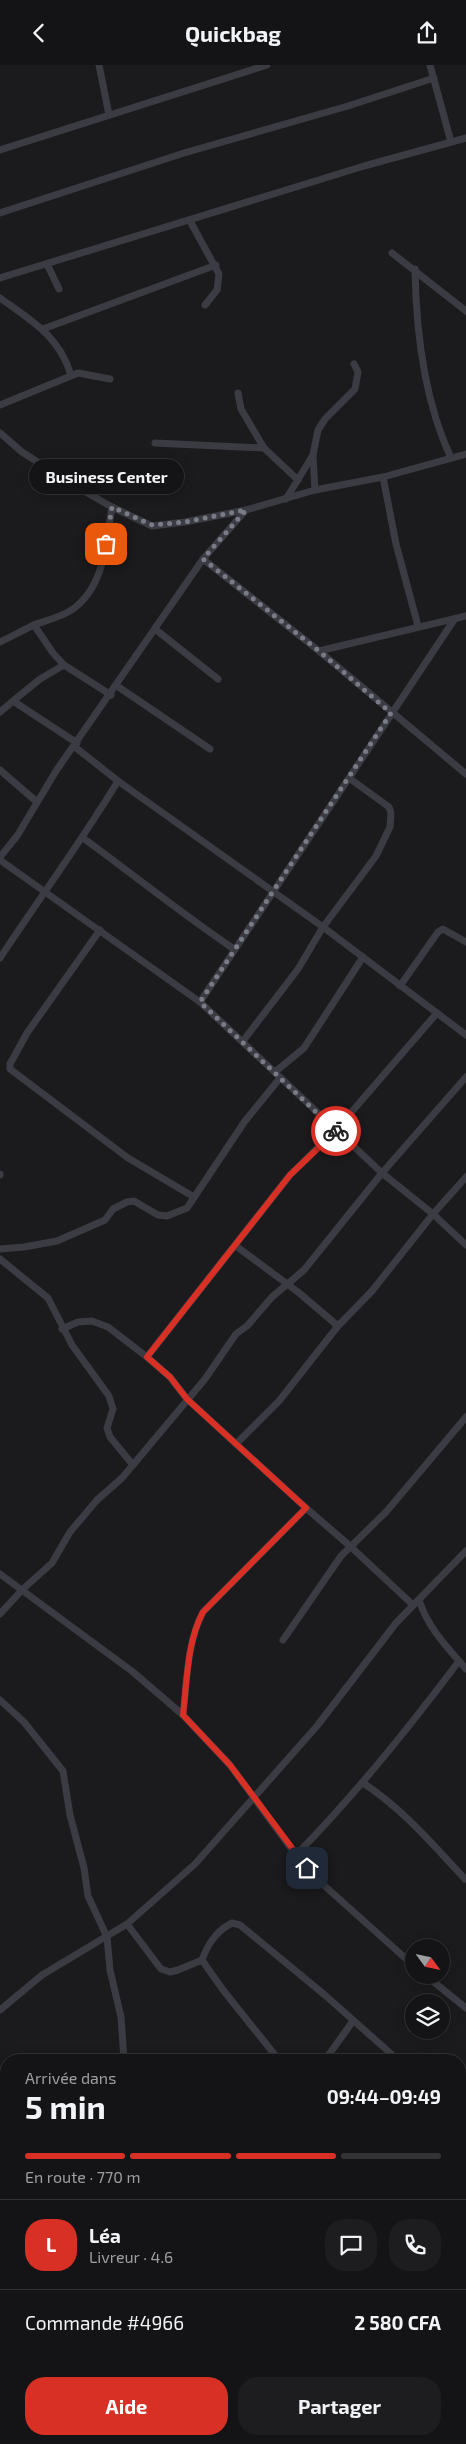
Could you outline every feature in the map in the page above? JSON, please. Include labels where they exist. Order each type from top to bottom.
[{"type":"street","points":[[99,65],[109,115]]},
{"type":"street","points":[[0,149],[267,65]]},
{"type":"street","points":[[430,65],[451,142]]},
{"type":"street","points":[[0,213],[184,153],[356,104],[434,78]]},
{"type":"street","points":[[0,278],[364,166],[466,138]]},
{"type":"street","points":[[190,221],[220,273],[217,290],[205,305]]},
{"type":"street","points":[[392,253],[415,269],[466,311]]},
{"type":"street","points":[[47,264],[58,289]]},
{"type":"street","points":[[43,329],[216,265]]},
{"type":"street","points":[[415,269],[415,303],[429,394],[441,437],[451,458]]},
{"type":"street","points":[[0,298],[43,329],[65,357],[71,375]]},
{"type":"street","points":[[315,490],[313,455],[318,430],[324,419],[355,389],[358,372],[354,364]]},
{"type":"street","points":[[0,405],[71,375],[85,372],[110,379]]},
{"type":"street","points":[[238,393],[241,409],[264,447],[298,480]]},
{"type":"street","points":[[0,433],[22,452],[112,507],[152,525],[185,522],[246,510],[315,490],[383,477],[466,454]]},
{"type":"street","points":[[155,443],[264,447]]},
{"type":"street","points":[[286,499],[313,455]]},
{"type":"street","points":[[383,477],[396,544],[418,626]]},
{"type":"street","points":[[0,642],[74,608],[93,585],[103,562],[112,507]]},
{"type":"street","points":[[246,510],[203,559],[0,859],[200,1002],[382,1173],[433,1214],[466,1245]]},
{"type":"street","points":[[203,559],[319,651],[466,774]]},
{"type":"street","points":[[319,651],[466,616]]},
{"type":"street","points":[[200,1002],[454,620]]},
{"type":"street","points":[[34,625],[53,653],[64,665],[111,695]]},
{"type":"street","points":[[155,629],[218,679]]},
{"type":"street","points":[[0,712],[40,679],[64,665]]},
{"type":"street","points":[[117,686],[210,749]]},
{"type":"street","points":[[14,701],[76,745],[118,781],[323,927],[466,1035]]},
{"type":"street","points":[[0,770],[37,802]]},
{"type":"street","points":[[243,1041],[298,969],[323,927],[376,856],[384,841],[392,819],[389,807],[349,778]]},
{"type":"street","points":[[0,958],[44,890],[83,838],[118,781]]},
{"type":"street","points":[[83,838],[157,892],[192,921],[234,949]]},
{"type":"street","points":[[400,986],[430,943],[443,929],[466,942]]},
{"type":"street","points":[[100,930],[27,1033],[10,1063],[10,1069],[128,1158],[194,1197]]},
{"type":"street","points":[[0,1249],[57,1241],[105,1220],[112,1209],[126,1202],[134,1201],[158,1215],[167,1216],[187,1208],[278,1075],[304,1048],[363,957]]},
{"type":"street","points":[[147,1357],[290,1175],[336,1130],[437,1013]]},
{"type":"street","points":[[0,1614],[22,1589],[52,1563],[70,1532],[97,1500],[122,1478],[220,1360],[236,1334],[247,1326],[287,1284],[304,1270],[382,1173],[466,1077]]},
{"type":"street","points":[[236,1444],[279,1401],[338,1326],[372,1291],[433,1214],[466,1177]]},
{"type":"street","points":[[236,1246],[287,1284],[338,1326]]},
{"type":"street","points":[[0,1259],[48,1298],[56,1312],[62,1329],[109,1396],[113,1409],[107,1429],[110,1437],[132,1465]]},
{"type":"street","points":[[62,1329],[78,1322],[92,1321],[108,1327],[147,1357],[170,1377],[187,1399],[413,1605]]},
{"type":"street","points":[[283,1640],[350,1546],[386,1511],[466,1417]]},
{"type":"street","points":[[183,1715],[193,1639],[196,1625],[203,1612],[306,1508]]},
{"type":"street","points":[[0,2011],[42,1975],[127,1924],[195,1864],[331,1710],[396,1623],[466,1551]]},
{"type":"street","points":[[0,1573],[133,1672],[183,1715],[230,1765],[256,1797],[296,1855],[318,1880],[405,1958]]},
{"type":"street","points":[[419,1600],[431,1627],[466,1669]]},
{"type":"street","points":[[296,1855],[363,1783],[398,1741],[459,1661]]},
{"type":"street","points":[[0,1700],[24,1722],[63,1771],[70,1815],[84,1868],[88,1896],[107,1937],[110,1970],[121,2017],[124,2054]]},
{"type":"street","points":[[363,1783],[379,1793],[410,1821],[465,1879]]},
{"type":"street","points":[[127,1924],[161,1969],[170,1972],[178,1971],[202,1960],[208,1946],[223,1928],[232,1923],[240,1925],[326,1996],[391,2054]]},
{"type":"street","points":[[202,1960],[223,1990],[274,2054]]},
{"type":"street","points":[[436,1984],[466,2008]]},
{"type":"street","points":[[329,2054],[353,2021]]},
{"type":"way so far","points":[[106,544],[112,507],[144,523],[158,526],[246,510],[203,559],[319,651],[391,713],[274,893],[234,949],[200,1002],[336,1131]]},
{"type":"place","name":"Business Center","points":[[106,544]]},
{"type":"route","points":[[307,1868],[256,1797],[230,1765],[183,1715],[193,1639],[196,1625],[203,1612],[306,1508],[187,1399],[170,1377],[147,1357],[290,1175],[336,1131]]}]
